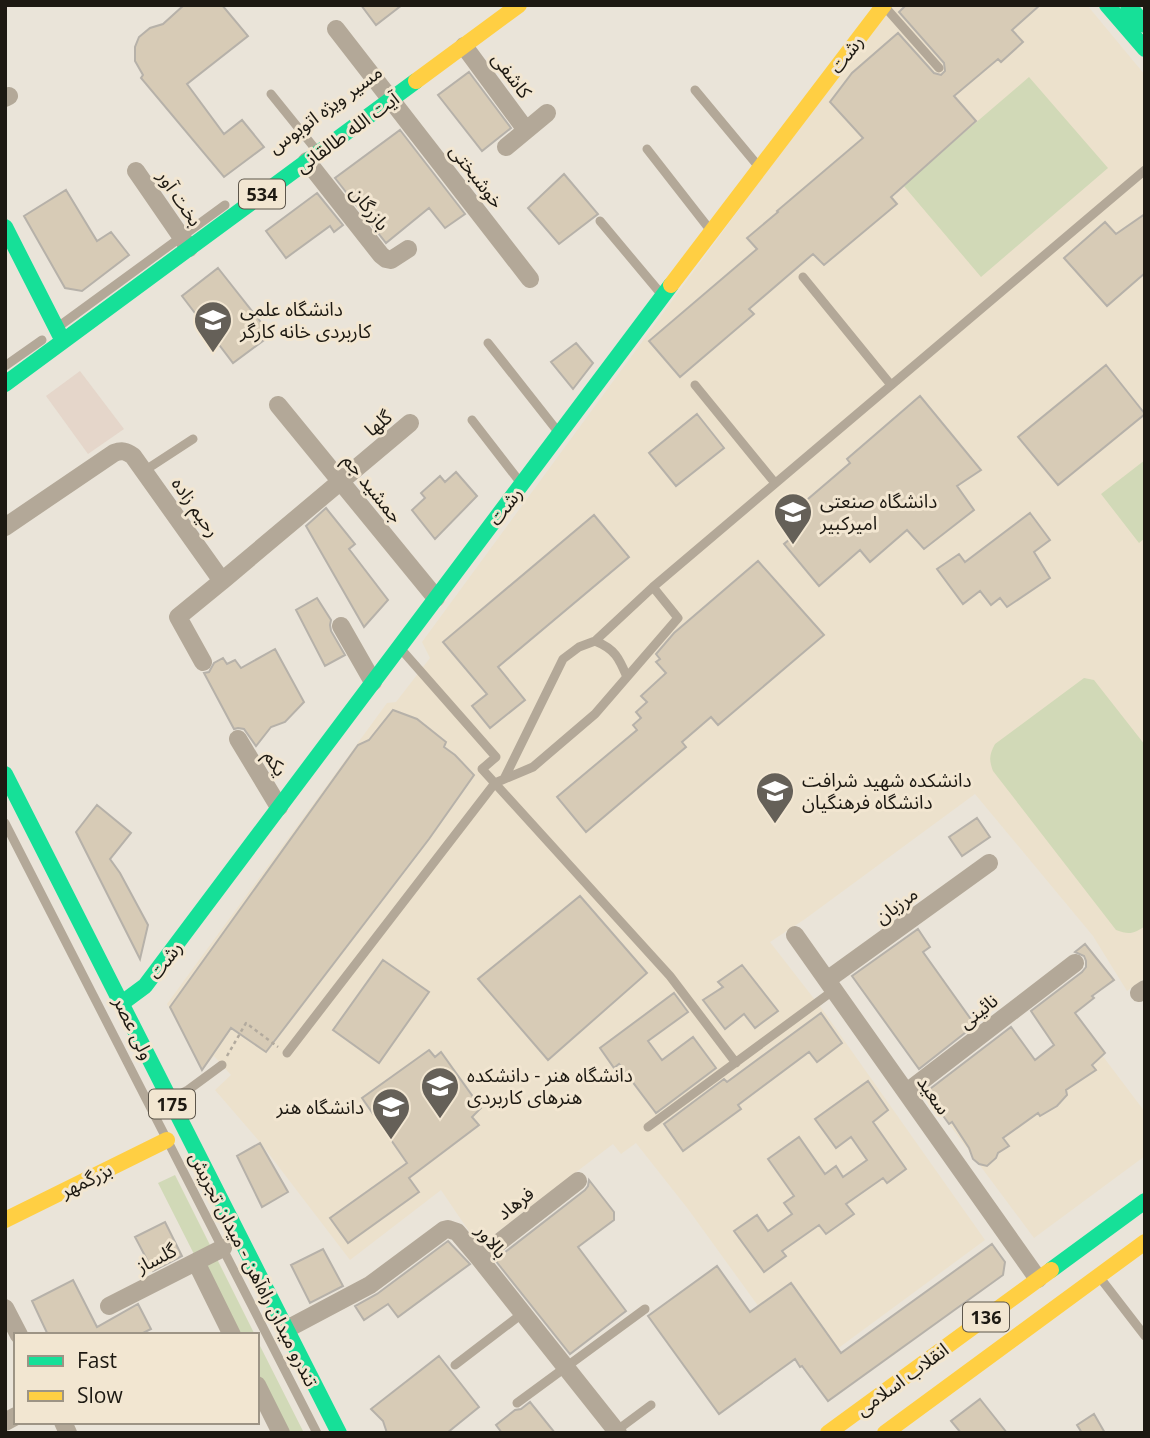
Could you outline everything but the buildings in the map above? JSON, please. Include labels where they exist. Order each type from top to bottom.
[{"type":"main road","name":"آیت الله طالقانی","points":[[5,384],[60,335],[309,152],[385,92],[464,46],[519,5]]},
{"type":"main road","name":"رشت","points":[[122,1003],[145,986],[884,5]]},
{"type":"main road","points":[[1108,5],[1145,49]]},
{"type":"main road","points":[[1128,5],[1145,24]]},
{"type":"main road","points":[[5,227],[60,335]]},
{"type":"main road","name":"ولی عصر","points":[[5,774],[339,1433]]},
{"type":"main road","name":"بزرگمهر","points":[[5,1220],[185,1130]]},
{"type":"main road","name":"انقلاب اسلامی","points":[[828,1433],[1145,1200]]},
{"type":"main road","name":"انقلاب اسلامی","points":[[885,1433],[903,1428],[1145,1242]]},
{"type":"street","name":"خوشبختی","points":[[336,29],[385,92],[523,255],[530,279]]},
{"type":"street","name":"کاشفی","points":[[464,46],[526,130]]},
{"type":"street","points":[[506,147],[547,113]]},
{"type":"street","name":"بازرگان","points":[[309,152],[381,255],[391,260],[408,249]]},
{"type":"street","name":"بخت آور","points":[[136,170],[185,243]]},
{"type":"street","name":"جمشید جم","points":[[278,405],[436,598]]},
{"type":"street","name":"گلها","points":[[341,481],[410,423]]},
{"type":"street","name":"رحیم زاده","points":[[5,527],[119,451],[128,453],[133,456],[222,581]]},
{"type":"street","points":[[203,662],[178,617],[341,481]]},
{"type":"street","points":[[341,626],[373,682]]},
{"type":"street","name":"یکم","points":[[237,739],[279,807]]},
{"type":"street","name":"مرزبان","points":[[830,985],[989,863]]},
{"type":"street","name":"سعید","points":[[795,935],[1038,1279]]},
{"type":"street","name":"نائینی","points":[[906,1093],[1075,962]]},
{"type":"street","name":"فرهاد","points":[[479,1258],[578,1181]]},
{"type":"street","name":"بالاور","points":[[287,1329],[370,1284],[449,1229],[457,1232],[479,1258],[616,1432]]},
{"type":"street","name":"گلساز","points":[[108,1306],[223,1248]]},
{"type":"street","points":[[196,1262],[231,1333]]},
{"type":"street","points":[[5,1308],[18,1333]]},
{"type":"street","points":[[259,1389],[281,1433]]},
{"type":"lane","points":[[884,5],[939,68]]},
{"type":"lane","points":[[695,90],[760,167]]},
{"type":"lane","points":[[271,94],[309,152]]},
{"type":"lane","name":"مسیر ویژه اتوبوس","points":[[309,152],[321,135]]},
{"type":"lane","points":[[648,149],[712,232]]},
{"type":"lane","points":[[287,1053],[499,781],[563,659],[579,647],[594,641],[653,587],[1145,170]]},
{"type":"lane","points":[[185,243],[235,197]]},
{"type":"lane","points":[[600,221],[663,296]]},
{"type":"lane","points":[[803,278],[891,385]]},
{"type":"lane","points":[[5,366],[60,335]]},
{"type":"lane","points":[[488,343],[559,434]]},
{"type":"lane","points":[[695,385],[775,483]]},
{"type":"lane","points":[[472,420],[522,484]]},
{"type":"lane","points":[[144,471],[193,439]]},
{"type":"lane","points":[[499,781],[533,767],[595,714],[678,618],[653,587]]},
{"type":"lane","points":[[594,641],[606,646],[619,657],[627,677]]},
{"type":"lane","points":[[399,647],[496,757],[482,769],[499,781],[670,976],[736,1063]]},
{"type":"lane","name":"تندرو میدان راه‌آهن - میدان تجریش","points":[[5,823],[317,1433]]},
{"type":"lane","points":[[648,1127],[736,1063],[830,985]]},
{"type":"lane","points":[[170,1099],[188,1090],[222,1065]]},
{"type":"lane","points":[[871,1433],[1145,1230]]},
{"type":"lane","points":[[1099,1276],[1145,1336]]},
{"type":"lane","points":[[517,1403],[645,1309]]},
{"type":"lane","points":[[456,1365],[523,1314]]},
{"type":"lane","points":[[616,1432],[651,1405]]},
{"type":"path","points":[[222,1065],[246,1023],[287,1053]]},
{"type":"shaded area","name":"دانشگاه صنعتی امیرکبیر","points":[[894,5],[1087,5],[1145,75],[1145,978],[1127,991],[1093,936],[975,794],[770,942],[822,1009],[985,1240],[806,1372],[688,1209],[636,1143],[621,1154],[613,1144],[479,1246],[441,1190],[350,1260],[259,1141],[215,1090],[231,1075],[214,1056],[202,1070],[167,1004],[387,703],[396,702],[430,658],[422,642],[823,95]]},
{"type":"shaded area","points":[[80,371],[124,429],[88,454],[46,396]]},
{"type":"shaded area","points":[[1080,1026],[1145,1112],[1145,1156],[1034,1238],[949,1124]]},
{"type":"green space","points":[[1029,77],[1108,168],[981,277],[903,185]]},
{"type":"green space","points":[[1145,460],[1145,538],[1139,543],[1101,494]]},
{"type":"green space","points":[[1084,678],[1094,680],[1145,745],[1145,926],[1131,933],[1116,930],[993,771],[991,764],[995,744]]},
{"type":"green space","points":[[175,1175],[254,1333],[234,1333],[158,1183]]},
{"type":"green space","points":[[259,1344],[304,1433],[285,1433],[259,1382]]},
{"type":"traffic: fast","points":[[1107,5],[1145,49]]},
{"type":"traffic: fast","points":[[1128,5],[1145,25]]},
{"type":"traffic: fast","points":[[5,384],[416,81]]},
{"type":"traffic: fast","points":[[5,227],[63,341]]},
{"type":"traffic: fast","points":[[122,1003],[145,986],[671,285]]},
{"type":"traffic: fast","points":[[5,774],[339,1433]]},
{"type":"traffic: fast","points":[[1051,1270],[1145,1201]]},
{"type":"traffic: slow","points":[[416,81],[519,5]]},
{"type":"traffic: slow","points":[[671,285],[884,5]]},
{"type":"traffic: slow","points":[[5,1220],[167,1140]]},
{"type":"traffic: slow","points":[[885,1433],[1145,1242]]},
{"type":"traffic: slow","points":[[828,1433],[1051,1270]]},
{"type":"place","name":"دانشگاه علمی کاربردی خانه کارگر","points":[[213,354]]},
{"type":"place","name":"دانشگاه صنعتی امیرکبیر","points":[[793,546]]},
{"type":"place","name":"دانشکده شهید شرافت دانشگاه فرهنگیان","points":[[775,825]]},
{"type":"place","name":"دانشگاه هنر - دانشکده هنرهای کاربردی","points":[[440,1120]]},
{"type":"place","name":"دانشگاه هنر","points":[[391,1141]]}]
